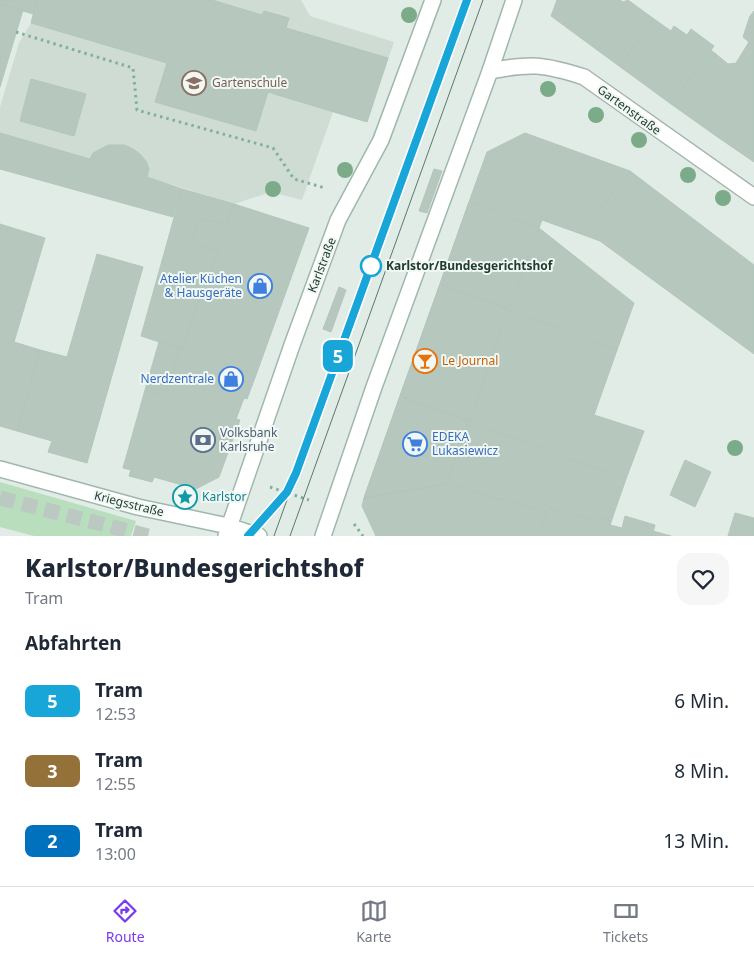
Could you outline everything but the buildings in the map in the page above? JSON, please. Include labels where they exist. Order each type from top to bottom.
[{"type":"main road","name":"Karlstraße","points":[[227,531],[338,220],[381,140],[433,0]]},
{"type":"main road","points":[[323,536],[374,386],[490,71],[514,0]]},
{"type":"main road","name":"Gartenstraße","points":[[490,71],[519,65],[538,65],[557,68],[584,77],[754,197]]},
{"type":"main road","name":"Kriegsstraße","points":[[0,469],[227,531],[259,536]]},
{"type":"path","points":[[16,32],[133,68],[137,110],[273,148],[294,178],[352,196]]},
{"type":"path","points":[[245,479],[319,503],[316,510],[351,521],[363,536]]},
{"type":"shaded area","name":"Gartenschule","points":[[37,0],[301,0],[310,16],[394,42],[367,122],[333,112],[302,200],[271,192],[234,204],[147,177],[149,169],[146,161],[140,154],[126,145],[108,145],[93,153],[90,159],[0,133],[0,107],[19,43],[31,23]]},
{"type":"green space","points":[[0,482],[136,521],[131,536],[34,536],[0,527]]},
{"type":"tunnel","points":[[0,498],[148,536]]},
{"type":"tram line","points":[[274,536],[467,0]]},
{"type":"tram line","name":"5","points":[[248,536],[287,492],[296,473],[467,0]]},
{"type":"tram line","points":[[290,536],[483,0]]},
{"type":"tram line","points":[[248,536],[286,493]]},
{"type":"place","name":"Gartenschule","points":[[194,83]]},
{"type":"place","name":"Karlstor/Bundesgerichtshof","points":[[371,266]]},
{"type":"place","name":"Atelier Küchen & Hausgeräte","points":[[260,286]]},
{"type":"place","name":"Le Journal","points":[[425,361]]},
{"type":"place","name":"Nerdzentrale","points":[[231,379]]},
{"type":"place","name":"Volksbank Karlsruhe","points":[[203,440]]},
{"type":"place","name":"EDEKA Lukasiewicz","points":[[415,444]]},
{"type":"place","name":"Karlstor","points":[[185,497]]}]
